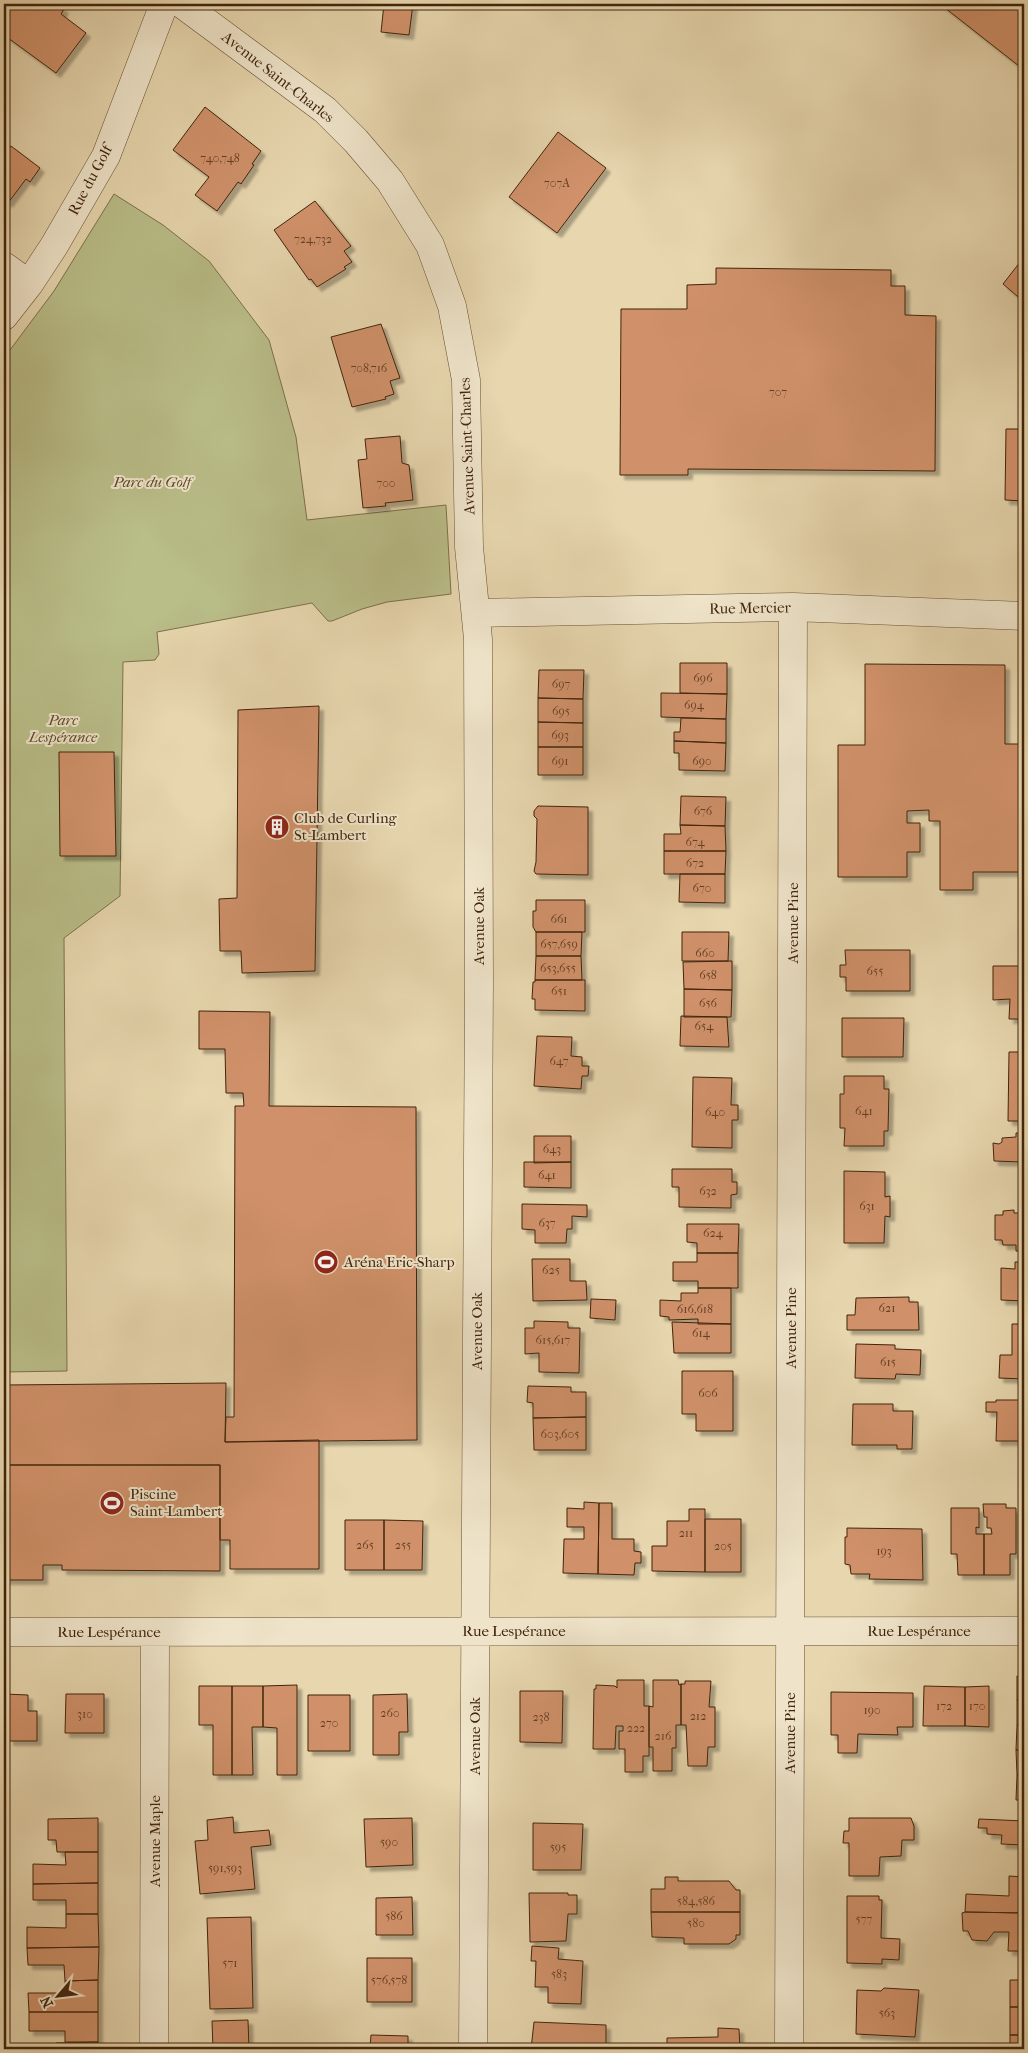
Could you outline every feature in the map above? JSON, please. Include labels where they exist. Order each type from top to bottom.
[{"type":"street","name":"Rue du Golf","points":[[4,316],[29,284],[106,156],[164,4]]},
{"type":"street","name":"Avenue Saint-Charles","points":[[182,4],[325,110],[356,141],[390,181],[430,245],[452,306],[466,380],[470,547],[476,613]]},
{"type":"street","points":[[4,266],[29,284]]},
{"type":"street","name":"Rue Mercier","points":[[476,613],[793,607],[1024,616]]},
{"type":"street","name":"Avenue Pine","points":[[789,2049],[793,607]]},
{"type":"street","name":"Avenue Oak","points":[[473,2049],[479,971],[476,613]]},
{"type":"street","name":"Rue Lespérance","points":[[4,1632],[1024,1631]]},
{"type":"street","name":"Avenue Maple","points":[[154,2049],[155,1633]]},
{"type":"green space","name":"Parc du Golf","points":[[114,194],[163,225],[209,261],[269,340],[296,437],[307,520],[446,505],[451,594],[387,602],[362,609],[332,621],[328,621],[312,603],[157,632],[159,654],[155,660],[123,662],[120,896],[64,938],[67,1371],[4,1372],[4,358],[54,291]]},
{"type":"building","points":[[7,4],[56,4],[64,9],[61,14],[86,33],[56,73],[4,35],[4,8]]},
{"type":"building","points":[[384,4],[413,4],[409,35],[381,32]]},
{"type":"building","points":[[940,4],[1020,4],[1024,7],[1024,70]]},
{"type":"building","points":[[205,107],[261,151],[241,184],[238,182],[217,211],[195,195],[209,177],[173,150]]},
{"type":"building","points":[[558,132],[606,168],[557,233],[509,197]]},
{"type":"building","points":[[11,146],[40,168],[30,182],[26,179],[8,203],[4,200],[4,156]]},
{"type":"building","points":[[315,201],[351,246],[344,251],[352,262],[344,267],[346,269],[317,287],[311,279],[309,280],[274,230]]},
{"type":"building","points":[[1024,257],[1024,302],[1003,284]]},
{"type":"building","points":[[716,268],[891,270],[891,286],[905,286],[905,315],[936,316],[935,471],[688,469],[688,475],[620,475],[621,309],[687,309],[687,285],[716,284]]},
{"type":"building","points":[[381,324],[400,378],[390,381],[394,394],[385,397],[386,399],[352,407],[331,337]]},
{"type":"building","points":[[1006,429],[1024,429],[1024,501],[1005,500]]},
{"type":"building","points":[[400,436],[402,463],[409,465],[413,500],[385,503],[386,506],[363,508],[358,460],[367,459],[365,439]]},
{"type":"building","points":[[680,663],[727,663],[727,694],[680,693]]},
{"type":"building","points":[[865,664],[1005,665],[1005,744],[1024,744],[1024,872],[973,872],[973,890],[940,890],[940,821],[929,821],[929,810],[907,811],[907,823],[920,823],[920,852],[907,852],[907,877],[838,877],[838,745],[865,745]]},
{"type":"building","points":[[539,670],[584,670],[583,699],[538,698]]},
{"type":"building","points":[[661,693],[727,694],[726,719],[661,717]]},
{"type":"building","points":[[538,698],[583,699],[583,723],[538,722]]},
{"type":"building","name":"Club de Curling St-Lambert","points":[[319,706],[315,971],[242,973],[241,951],[220,951],[219,899],[237,898],[238,710]]},
{"type":"building","points":[[681,718],[726,719],[726,743],[674,741],[674,732],[680,732]]},
{"type":"building","points":[[538,722],[583,723],[583,747],[538,747]]},
{"type":"building","points":[[674,741],[726,743],[725,771],[679,770],[679,753],[674,753]]},
{"type":"building","points":[[538,747],[583,747],[583,775],[538,775]]},
{"type":"building","points":[[59,752],[114,752],[116,856],[60,856]]},
{"type":"building","points":[[681,796],[726,797],[725,826],[680,825]]},
{"type":"building","points":[[538,806],[588,807],[588,875],[536,874],[534,871],[537,819],[534,816],[534,811]]},
{"type":"building","points":[[680,825],[725,826],[726,851],[664,851],[664,834],[681,834]]},
{"type":"building","points":[[664,851],[726,851],[725,874],[664,874]]},
{"type":"building","points":[[680,874],[725,874],[725,903],[679,902]]},
{"type":"building","points":[[536,900],[585,900],[585,932],[536,932],[533,927],[533,911],[536,911]]},
{"type":"building","points":[[536,932],[582,932],[581,956],[536,956]]},
{"type":"building","points":[[682,932],[729,932],[728,961],[682,961]]},
{"type":"building","points":[[845,950],[910,950],[910,991],[846,991],[846,977],[840,977],[840,965],[846,965]]},
{"type":"building","points":[[536,956],[581,956],[582,980],[535,980]]},
{"type":"building","points":[[732,961],[732,990],[684,989],[683,962]]},
{"type":"building","points":[[993,966],[1021,966],[1021,979],[1024,979],[1024,1019],[1009,1019],[1010,999],[993,1000]]},
{"type":"building","points":[[535,980],[585,980],[585,1011],[535,1010],[535,999],[532,999],[533,982]]},
{"type":"building","points":[[684,989],[732,990],[731,1017],[684,1017]]},
{"type":"building","name":"Aréna Eric-Sharp","points":[[199,1011],[270,1012],[269,1106],[416,1107],[417,1440],[225,1442],[226,1417],[234,1417],[235,1106],[244,1106],[243,1093],[226,1093],[225,1049],[199,1049]]},
{"type":"building","points":[[681,1016],[727,1017],[729,1047],[680,1046]]},
{"type":"building","points":[[842,1018],[904,1018],[903,1057],[842,1057]]},
{"type":"building","points":[[537,1036],[572,1037],[571,1056],[582,1057],[582,1066],[589,1066],[588,1076],[582,1076],[581,1089],[534,1086]]},
{"type":"building","points":[[1009,1052],[1024,1052],[1024,1121],[1008,1121]]},
{"type":"building","points":[[844,1076],[884,1076],[884,1089],[889,1089],[888,1131],[884,1131],[884,1146],[844,1146],[845,1128],[840,1128],[840,1094],[844,1094]]},
{"type":"building","points":[[693,1077],[732,1078],[731,1105],[738,1105],[738,1120],[732,1120],[732,1148],[692,1147]]},
{"type":"building","points":[[1016,1133],[1024,1133],[1024,1171],[1022,1171],[1022,1162],[994,1161],[993,1143],[999,1144],[1002,1142],[1002,1138],[1016,1137]]},
{"type":"building","points":[[534,1136],[571,1136],[571,1162],[534,1163]]},
{"type":"building","points":[[524,1162],[571,1162],[571,1188],[524,1187]]},
{"type":"building","points":[[672,1169],[732,1169],[732,1182],[737,1182],[737,1194],[731,1195],[731,1208],[679,1207],[679,1187],[672,1187]]},
{"type":"building","points":[[844,1171],[885,1172],[885,1197],[890,1196],[890,1217],[885,1216],[884,1243],[844,1243]]},
{"type":"building","points":[[522,1204],[587,1205],[587,1217],[572,1216],[572,1229],[567,1229],[566,1243],[535,1243],[535,1230],[522,1229]]},
{"type":"building","points":[[1014,1210],[1014,1213],[1024,1213],[1024,1251],[1016,1251],[1016,1245],[1003,1245],[1002,1240],[995,1240],[995,1215],[1003,1215],[1003,1211]]},
{"type":"building","points":[[687,1224],[739,1224],[738,1253],[697,1253],[697,1243],[687,1242]]},
{"type":"building","points":[[697,1253],[738,1253],[738,1288],[698,1288],[698,1281],[673,1281],[673,1262],[697,1262]]},
{"type":"building","points":[[532,1259],[570,1259],[570,1281],[586,1281],[587,1300],[533,1301]]},
{"type":"building","points":[[1015,1262],[1024,1262],[1024,1301],[1001,1300],[1001,1268],[1015,1269]]},
{"type":"building","points":[[698,1288],[731,1288],[731,1324],[698,1324],[698,1319],[669,1320],[669,1317],[660,1316],[660,1300],[681,1301],[681,1293],[698,1293]]},
{"type":"building","points":[[909,1297],[909,1302],[918,1302],[919,1330],[847,1330],[847,1315],[855,1315],[856,1298]]},
{"type":"building","points":[[591,1299],[616,1300],[615,1320],[590,1318]]},
{"type":"building","points":[[534,1321],[568,1322],[568,1328],[580,1328],[579,1373],[539,1372],[539,1353],[525,1354],[525,1328],[534,1328]]},
{"type":"building","points":[[672,1322],[731,1324],[731,1353],[674,1353]]},
{"type":"building","points":[[1012,1324],[1024,1324],[1024,1379],[999,1378],[1000,1355],[1012,1355]]},
{"type":"building","points":[[856,1344],[895,1345],[895,1349],[921,1350],[920,1375],[896,1374],[895,1379],[855,1378]]},
{"type":"building","points":[[682,1371],[733,1371],[733,1431],[696,1431],[696,1414],[682,1414]]},
{"type":"building","points":[[226,1383],[225,1442],[319,1440],[319,1569],[230,1569],[230,1540],[220,1540],[220,1465],[4,1465],[4,1385]]},
{"type":"building","points":[[528,1386],[571,1387],[571,1392],[586,1392],[586,1417],[533,1418],[533,1403],[527,1402]]},
{"type":"building","points":[[996,1400],[1024,1400],[1024,1441],[996,1441],[997,1412],[986,1412],[986,1402],[996,1402]]},
{"type":"building","points":[[853,1404],[893,1404],[893,1411],[913,1411],[912,1449],[897,1449],[897,1445],[852,1445]]},
{"type":"building","points":[[586,1417],[586,1450],[534,1450],[533,1418]]},
{"type":"building","name":"Piscine Saint-Lambert","points":[[4,1465],[220,1465],[220,1571],[62,1570],[62,1565],[43,1565],[43,1580],[4,1580]]},
{"type":"building","points":[[584,1502],[599,1503],[598,1574],[563,1573],[564,1539],[584,1539],[584,1527],[567,1527],[567,1508],[584,1509]]},
{"type":"building","points":[[599,1503],[612,1503],[612,1539],[634,1539],[634,1551],[641,1552],[641,1563],[635,1563],[634,1575],[598,1574]]},
{"type":"building","points":[[983,1504],[1006,1504],[1006,1508],[1016,1508],[1016,1554],[1010,1554],[1010,1575],[984,1575],[984,1534],[992,1534],[991,1528],[987,1528],[987,1517],[984,1517]]},
{"type":"building","points":[[951,1508],[979,1508],[979,1528],[976,1527],[976,1534],[984,1534],[984,1575],[958,1575],[957,1554],[951,1554]]},
{"type":"building","points":[[689,1509],[705,1509],[705,1572],[652,1571],[652,1546],[667,1546],[667,1521],[689,1521]]},
{"type":"building","points":[[1022,1514],[1024,1514],[1024,1577],[1022,1577]]},
{"type":"building","points":[[705,1519],[741,1519],[741,1572],[705,1572]]},
{"type":"building","points":[[345,1520],[384,1520],[384,1570],[345,1570]]},
{"type":"building","points":[[384,1520],[423,1521],[422,1570],[384,1570]]},
{"type":"building","points":[[847,1528],[922,1529],[923,1580],[869,1579],[870,1574],[851,1574],[850,1565],[845,1564]]},
{"type":"building","points":[[1017,1676],[1024,1676],[1024,1700],[1017,1700]]},
{"type":"building","points":[[617,1680],[644,1680],[644,1706],[649,1706],[649,1756],[643,1756],[643,1772],[625,1772],[625,1749],[619,1749],[619,1731],[623,1731],[623,1726],[616,1726],[615,1749],[593,1749],[594,1689],[596,1689],[596,1685],[615,1686],[617,1688]]},
{"type":"building","points":[[653,1680],[678,1680],[679,1685],[681,1684],[681,1725],[676,1725],[676,1748],[672,1748],[672,1771],[653,1771],[653,1747],[649,1747],[649,1706],[653,1707]]},
{"type":"building","points":[[685,1681],[711,1681],[709,1707],[715,1707],[715,1747],[708,1747],[707,1766],[688,1766],[686,1725],[681,1725],[681,1684],[685,1684]]},
{"type":"building","points":[[297,1685],[297,1775],[277,1775],[277,1728],[263,1727],[263,1686]]},
{"type":"building","points":[[199,1686],[232,1686],[232,1775],[213,1775],[213,1725],[199,1725]]},
{"type":"building","points":[[232,1686],[263,1686],[263,1727],[252,1727],[253,1775],[232,1775]]},
{"type":"building","points":[[924,1686],[965,1687],[965,1726],[923,1726]]},
{"type":"building","points":[[989,1686],[989,1727],[965,1726],[965,1687]]},
{"type":"building","points":[[520,1691],[563,1691],[562,1743],[520,1742]]},
{"type":"building","points":[[831,1692],[913,1693],[913,1727],[897,1727],[898,1735],[858,1734],[857,1753],[838,1753],[838,1735],[831,1735]]},
{"type":"building","points":[[4,1694],[28,1695],[28,1711],[37,1711],[37,1741],[9,1741],[9,1728],[4,1728]]},
{"type":"building","points":[[66,1694],[104,1694],[104,1733],[65,1733]]},
{"type":"building","points":[[407,1694],[408,1732],[399,1732],[399,1755],[373,1755],[373,1695]]},
{"type":"building","points":[[308,1695],[350,1695],[350,1751],[308,1751]]},
{"type":"building","points":[[1017,1700],[1024,1700],[1024,1725],[1017,1725]]},
{"type":"building","points":[[1017,1725],[1024,1725],[1024,1750],[1016,1750]]},
{"type":"building","points":[[1016,1750],[1024,1750],[1024,1775],[1017,1775]]},
{"type":"building","points":[[1017,1775],[1024,1775],[1024,1800],[1016,1800]]},
{"type":"building","points":[[233,1817],[234,1833],[269,1830],[271,1845],[251,1847],[255,1889],[200,1894],[195,1841],[208,1840],[207,1820]]},
{"type":"building","points":[[98,1818],[98,1852],[57,1852],[56,1840],[48,1840],[48,1819]]},
{"type":"building","points":[[412,1818],[413,1865],[366,1867],[364,1819]]},
{"type":"building","points":[[849,1818],[911,1818],[914,1826],[914,1840],[902,1840],[901,1856],[880,1857],[879,1876],[849,1876],[849,1843],[843,1843],[844,1831],[849,1831]]},
{"type":"building","points":[[979,1819],[1024,1821],[1024,1845],[1001,1844],[1002,1835],[987,1834],[987,1828],[978,1828]]},
{"type":"building","points":[[533,1823],[583,1824],[581,1870],[533,1870]]},
{"type":"building","points":[[65,1852],[98,1852],[98,1883],[33,1884],[33,1864],[66,1865]]},
{"type":"building","points":[[1009,1876],[1024,1877],[1024,1913],[965,1912],[966,1894],[1009,1896]]},
{"type":"building","points":[[665,1877],[678,1877],[678,1881],[729,1881],[736,1890],[740,1890],[740,1912],[651,1912],[651,1889],[665,1889]]},
{"type":"building","points":[[98,1883],[98,1914],[66,1914],[66,1900],[33,1900],[33,1884]]},
{"type":"building","points":[[529,1893],[568,1893],[568,1895],[577,1895],[577,1914],[568,1914],[566,1941],[530,1942]]},
{"type":"building","points":[[847,1896],[879,1896],[879,1900],[882,1900],[881,1938],[900,1939],[899,1960],[882,1959],[882,1964],[847,1963]]},
{"type":"building","points":[[412,1897],[413,1935],[376,1935],[376,1898]]},
{"type":"building","points":[[651,1912],[740,1912],[740,1935],[736,1935],[736,1939],[729,1944],[684,1944],[684,1938],[652,1937]]},
{"type":"building","points":[[962,1913],[1024,1913],[1024,1951],[1008,1951],[1009,1932],[994,1932],[987,1941],[972,1940],[968,1931],[963,1931]]},
{"type":"building","points":[[66,1914],[98,1914],[99,1947],[27,1948],[27,1927],[66,1928]]},
{"type":"building","points":[[251,1917],[253,2008],[210,2009],[207,1918]]},
{"type":"building","points":[[532,1946],[559,1948],[558,1959],[583,1961],[581,2004],[548,2003],[548,1987],[535,1987],[536,1961],[531,1961]]},
{"type":"building","points":[[99,1947],[98,1980],[65,1981],[64,1965],[28,1965],[27,1948]]},
{"type":"building","points":[[367,1958],[412,1958],[412,2002],[367,2002]]},
{"type":"building","points":[[98,1980],[98,2012],[29,2012],[28,1993],[65,1993],[65,1981]]},
{"type":"building","points":[[1010,1980],[1024,1980],[1024,2007],[1010,2007]]},
{"type":"building","points":[[884,1988],[919,1990],[915,2037],[856,2034],[857,1990],[881,1991]]},
{"type":"building","points":[[1010,2007],[1024,2007],[1024,2035],[1010,2035]]},
{"type":"building","points":[[29,2012],[98,2012],[98,2042],[65,2042],[65,2031],[29,2031]]},
{"type":"building","points":[[248,2020],[249,2049],[213,2049],[212,2021]]},
{"type":"building","points":[[534,2022],[606,2025],[606,2047],[531,2049]]},
{"type":"building","points":[[718,2028],[739,2029],[740,2049],[667,2049],[667,2038],[718,2037]]},
{"type":"building","points":[[371,2035],[408,2036],[408,2049],[343,2049],[343,2047],[370,2047]]},
{"type":"building","points":[[1010,2035],[1024,2035],[1024,2049],[1010,2049]]},
{"type":"building","points":[[98,2042],[99,2049],[56,2049],[56,2043]]},
{"type":"building","points":[[851,2047],[891,2048],[891,2049],[851,2049]]},
{"type":"place","name":"Club de Curling St-Lambert","points":[[277,827]]},
{"type":"place","name":"Aréna Eric-Sharp","points":[[326,1262]]},
{"type":"place","name":"Piscine Saint-Lambert","points":[[112,1503]]},
{"type":"park label","name":"Parc Lespérance","points":[[63,728]]}]
